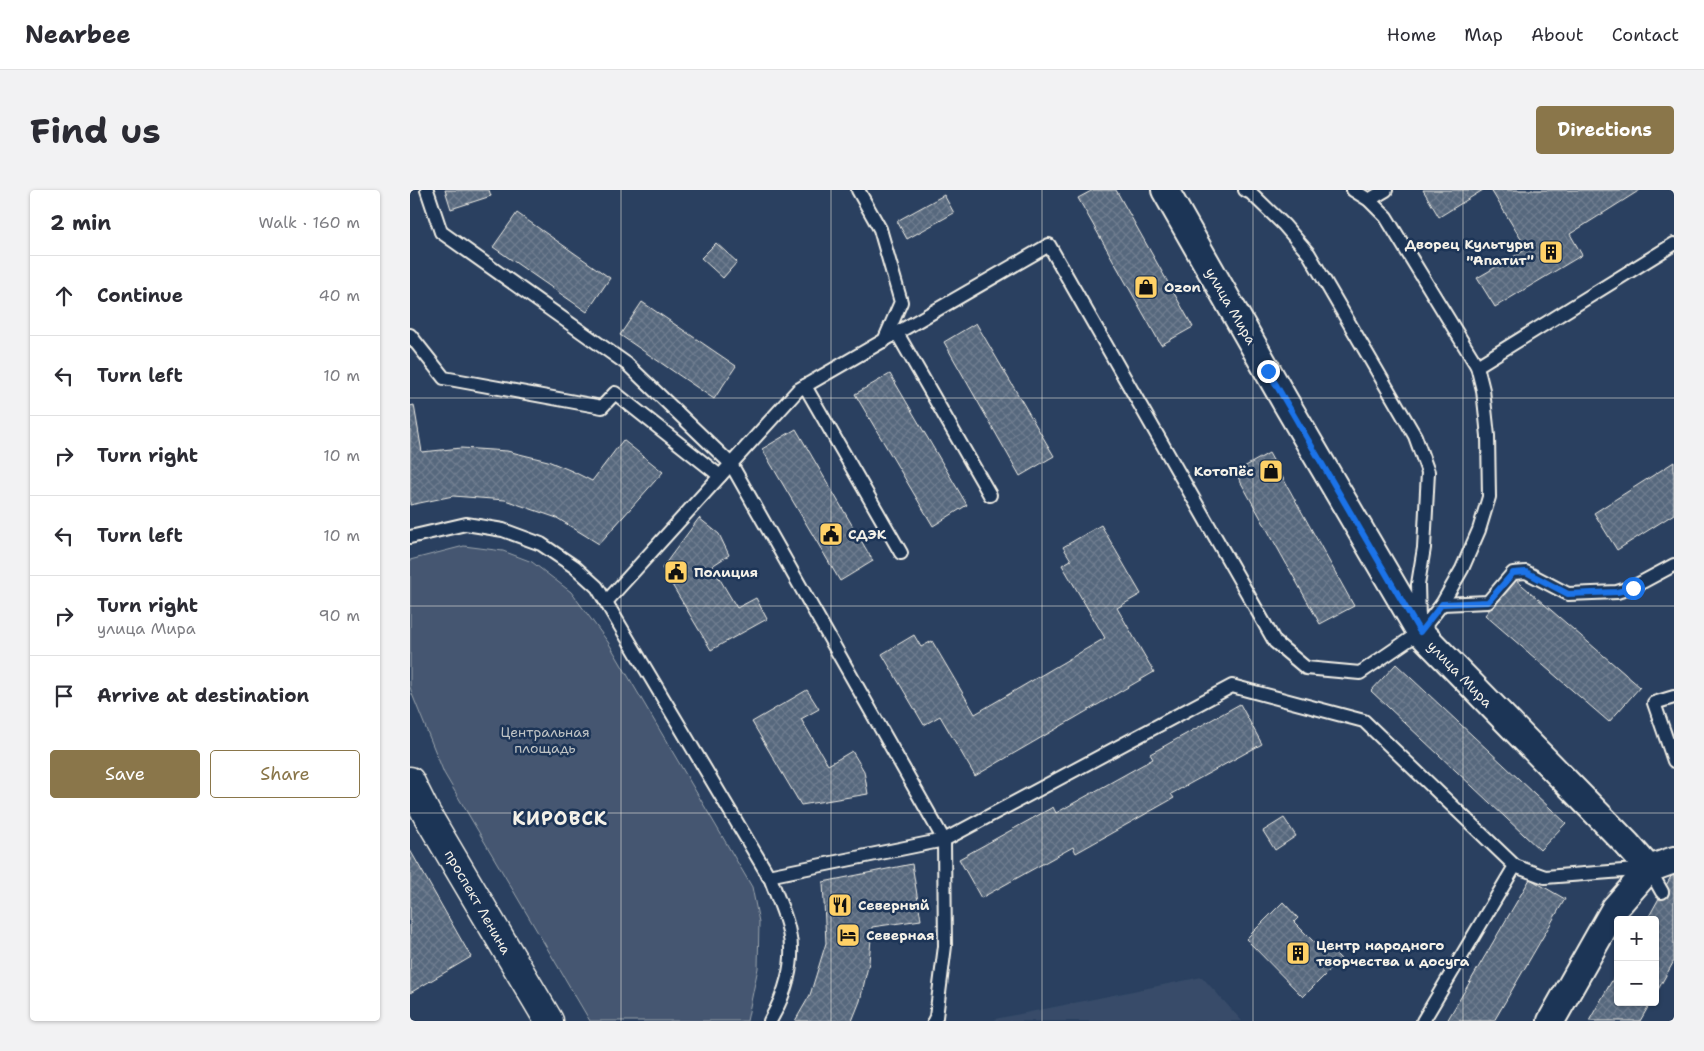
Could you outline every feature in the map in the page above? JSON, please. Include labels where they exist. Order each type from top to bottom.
[{"type":"main road","name":"проспект Ленина","points":[[410,780],[450,853],[548,1021]]},
{"type":"street","name":"улица Мира","points":[[1165,190],[1420,632],[1627,844],[1649,869]]},
{"type":"street","points":[[1551,1021],[1615,908],[1649,869],[1674,860]]},
{"type":"lane","points":[[426,190],[440,232],[627,364],[731,464],[944,840],[945,946],[934,1021]]},
{"type":"lane","points":[[858,190],[880,229],[901,302],[884,341]]},
{"type":"lane","points":[[1245,190],[1251,193],[1284,225],[1309,254],[1415,436],[1428,472],[1424,548],[1418,584],[1420,632]]},
{"type":"lane","points":[[606,602],[798,390],[1049,245],[1275,642],[1306,668],[1360,673],[1420,632],[1442,604],[1462,569],[1479,530],[1489,497],[1488,436],[1484,390],[1477,366],[1386,217],[1369,200],[1353,190]]},
{"type":"lane","points":[[1369,200],[1386,190]]},
{"type":"lane","points":[[1477,366],[1674,244]]},
{"type":"lane","points":[[897,333],[990,495]]},
{"type":"lane","points":[[410,335],[444,378],[602,407],[616,393],[720,476]]},
{"type":"lane","points":[[805,386],[901,553]]},
{"type":"lane","points":[[410,537],[466,524],[503,530],[541,544],[575,567],[597,587],[768,876],[790,932],[791,967],[778,1006],[770,1021]]},
{"type":"lane","points":[[1442,604],[1488,602],[1513,573],[1526,572],[1568,594],[1617,592],[1633,588],[1674,565]]},
{"type":"lane","points":[[768,876],[944,840],[1232,686],[1364,720],[1516,866],[1545,876],[1649,869],[1662,892]]},
{"type":"lane","points":[[1674,697],[1654,703],[1674,761]]},
{"type":"lane","points":[[1423,1021],[1516,866]]},
{"type":"shaded area","points":[[1202,977],[1242,1021],[996,1021],[995,1019]]},
{"type":"green space","name":"Центральная площадь","points":[[464,546],[503,551],[532,562],[571,592],[608,642],[752,887],[759,922],[758,968],[747,1021],[590,1021],[444,773],[410,687],[410,560]]},
{"type":"building","points":[[445,190],[489,190],[491,196],[451,209]]},
{"type":"building","points":[[1093,190],[1116,190],[1193,327],[1161,345],[1078,198]]},
{"type":"building","name":"Дворец Культуры \"Апатит\"","points":[[1423,190],[1483,190],[1439,217]]},
{"type":"building","name":"Дворец Культуры \"Апатит\"","points":[[1491,190],[1640,190],[1570,234],[1582,255],[1495,307],[1477,278],[1527,249]]},
{"type":"building","points":[[944,195],[954,213],[907,239],[897,221]]},
{"type":"building","points":[[517,213],[610,278],[587,312],[493,247]]},
{"type":"building","points":[[716,243],[737,262],[723,278],[701,258]]},
{"type":"building","points":[[642,302],[736,366],[714,399],[620,335]]},
{"type":"building","points":[[976,323],[1054,456],[1020,476],[944,342]]},
{"type":"building","points":[[890,374],[967,505],[933,526],[855,394]]},
{"type":"building","points":[[414,405],[422,452],[461,448],[507,451],[548,461],[592,481],[623,440],[663,472],[599,544],[557,518],[505,500],[453,496],[410,505],[410,406]]},
{"type":"building","points":[[796,429],[873,561],[840,581],[762,449]]},
{"type":"building","points":[[1269,453],[1354,606],[1320,624],[1235,472]]},
{"type":"building","points":[[1674,462],[1674,514],[1617,550],[1594,513]]},
{"type":"building","points":[[699,518],[719,534],[729,555],[712,566],[737,608],[756,598],[767,619],[711,650],[662,568]]},
{"type":"building","points":[[1101,525],[1141,594],[1117,608],[1154,672],[975,776],[940,716],[924,725],[882,654],[914,635],[921,647],[932,641],[975,714],[1105,638],[1062,565],[1071,560],[1063,547]]},
{"type":"building","points":[[1515,579],[1640,687],[1609,722],[1485,615]]},
{"type":"building","points":[[1396,664],[1566,823],[1540,850],[1371,691]]},
{"type":"building","points":[[807,690],[819,709],[801,719],[828,765],[852,751],[864,771],[868,794],[801,805],[752,722]]},
{"type":"building","points":[[1240,704],[1262,744],[1171,794],[1174,798],[1076,853],[1073,847],[981,898],[959,859],[1053,807],[1056,813],[1153,759],[1150,754]]},
{"type":"building","points":[[1284,818],[1296,836],[1275,850],[1263,831]]},
{"type":"building","points":[[410,850],[471,957],[410,993]]},
{"type":"building","name":"Северная","points":[[912,864],[921,920],[872,927],[869,962],[860,1001],[852,1021],[795,1021],[810,995],[826,943],[823,882]]},
{"type":"building","points":[[1674,871],[1674,961],[1659,988],[1659,916],[1649,916]]},
{"type":"building","points":[[1530,879],[1565,899],[1494,1021],[1447,1021]]},
{"type":"building","name":"Центр народного творчества и досуга","points":[[1283,902],[1298,918],[1294,922],[1319,947],[1324,942],[1341,959],[1303,997],[1246,939]]},
{"type":"building","points":[[1614,977],[1614,1006],[1649,1006],[1640,1021],[1589,1021]]},
{"type":"place","name":"Дворец Культуры \"Апатит\"","points":[[1551,252]]},
{"type":"place","name":"Ozon","points":[[1146,287]]},
{"type":"place","name":"КотоПёс","points":[[1271,471]]},
{"type":"place","name":"СДЭК","points":[[831,534]]},
{"type":"place","name":"Полиция","points":[[676,572]]},
{"type":"place","name":"Северный","points":[[840,905]]},
{"type":"place","name":"Северная","points":[[848,935]]},
{"type":"place","name":"Центр народного творчества и досуга","points":[[1298,953]]},
{"type":"district","name":"КИРОВСК","points":[[560,818]]},
{"type":"route","points":[[1268,371],[1420,632],[1442,604],[1488,602],[1513,573],[1526,572],[1568,594],[1617,592],[1633,588]]}]
